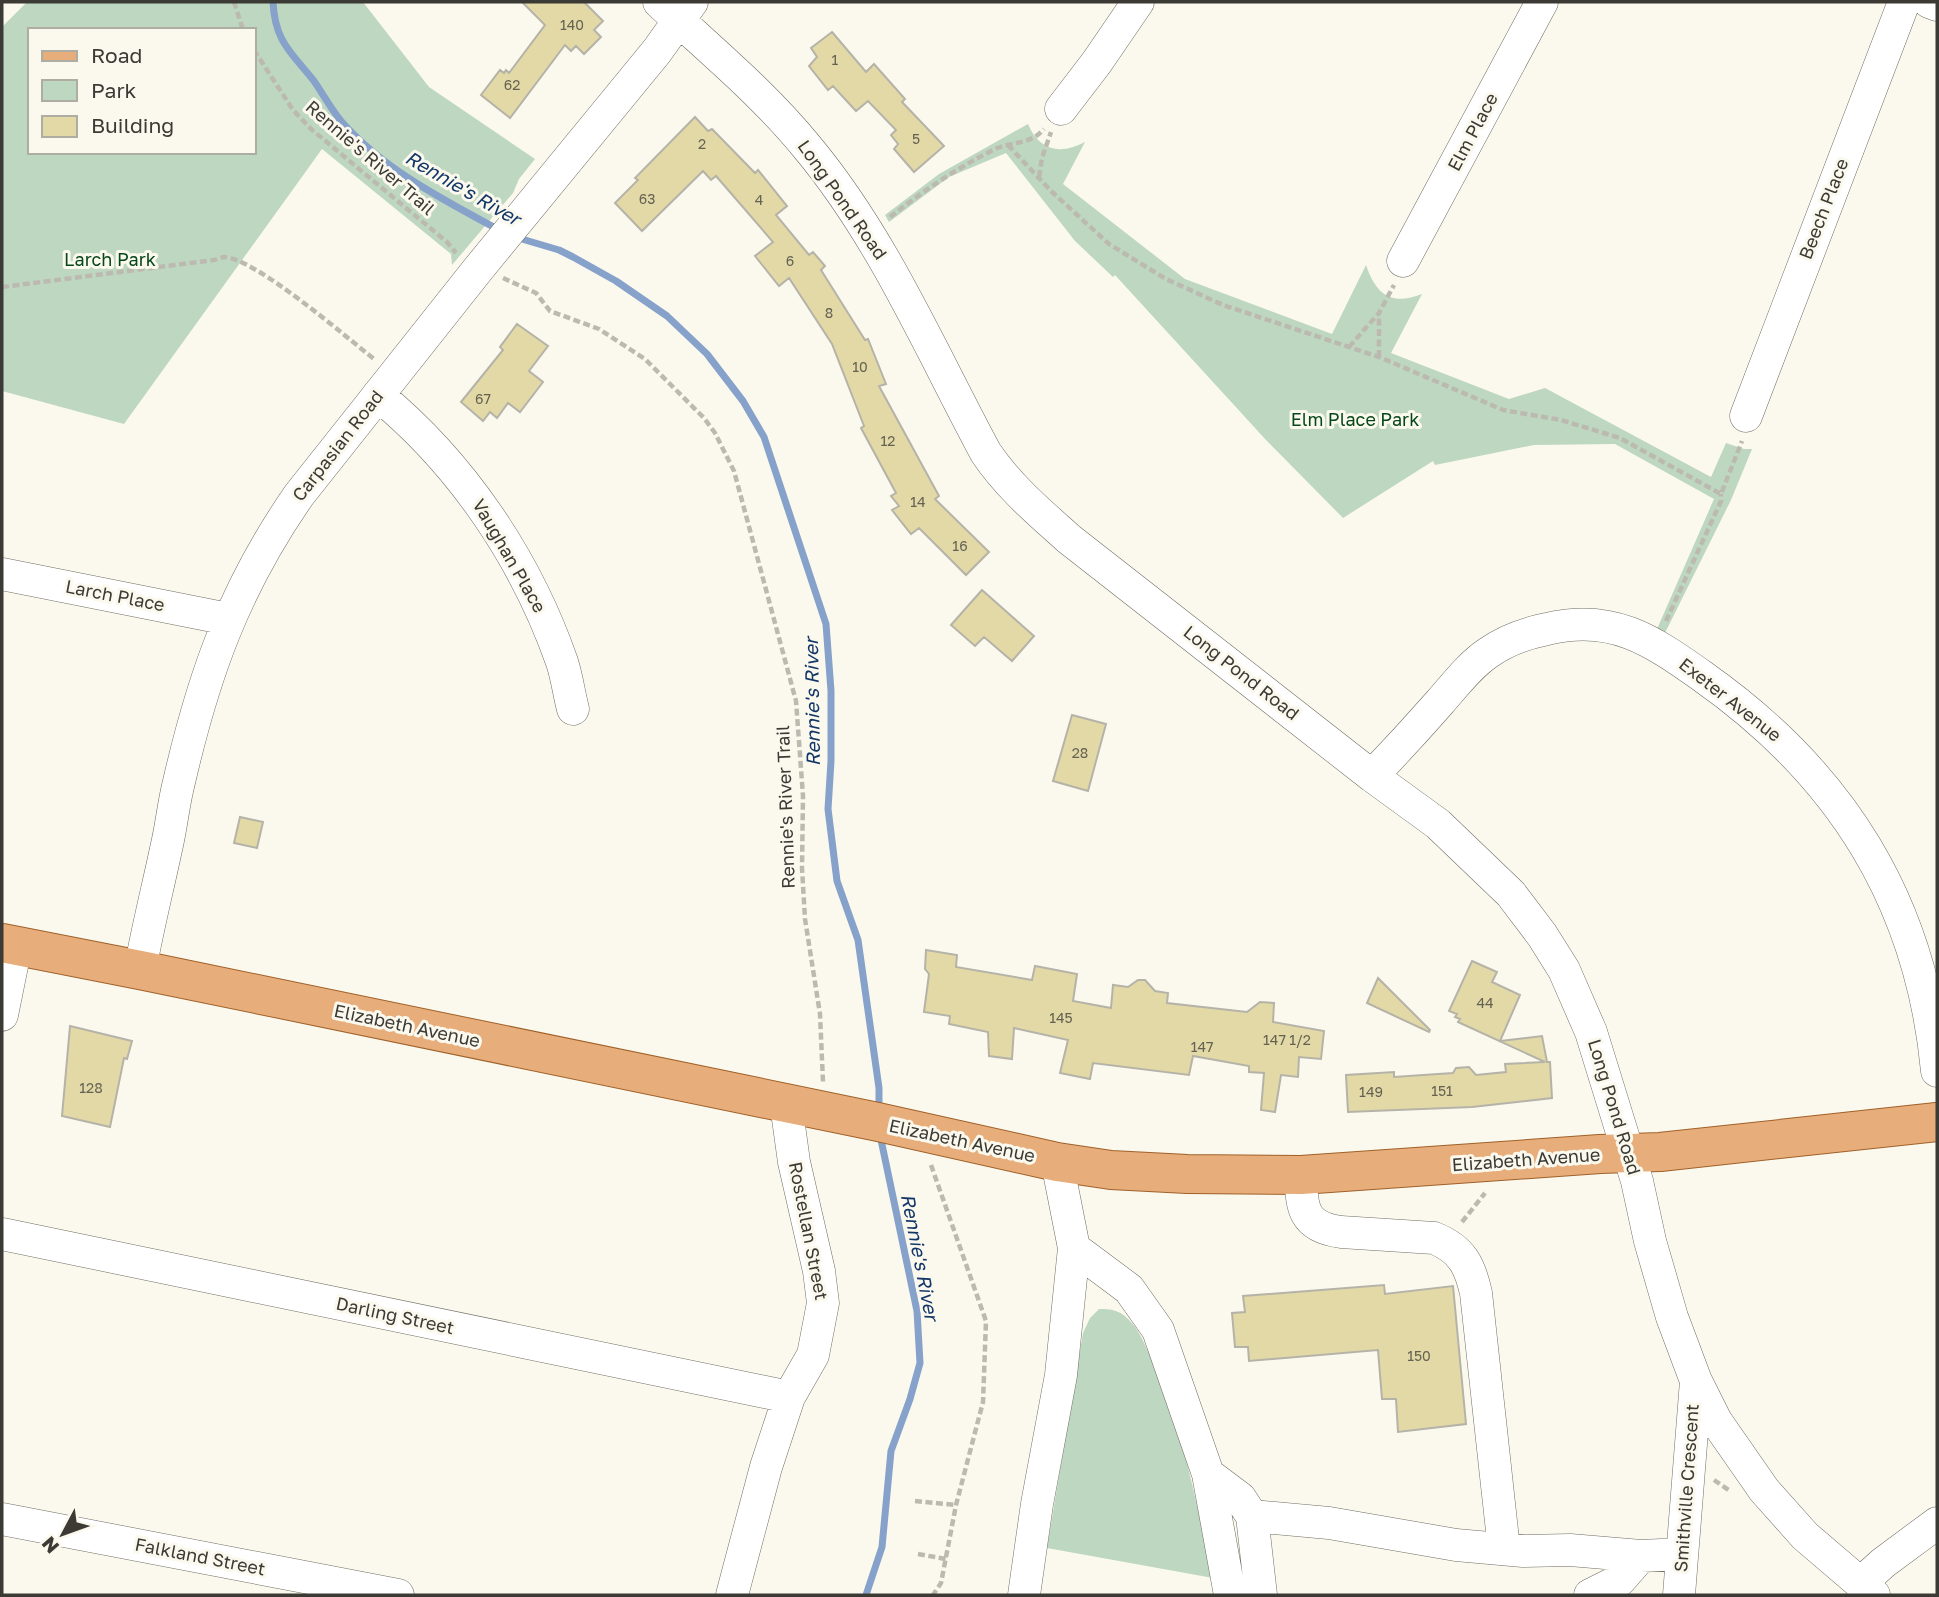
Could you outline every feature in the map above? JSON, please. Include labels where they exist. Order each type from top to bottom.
[{"type":"main road","name":"Elizabeth Avenue","points":[[9,945],[786,1104],[835,1103],[916,1141],[1111,1170],[1301,1175],[1660,1152],[1937,1122]]},
{"type":"street","points":[[1061,109],[1138,2]]},
{"type":"street","name":"Elm Place","points":[[1404,261],[1542,2]]},
{"type":"street","name":"Beech Place","points":[[1746,416],[1904,2]]},
{"type":"street","points":[[1928,2],[1937,5]]},
{"type":"street","name":"Carpasian Road","points":[[139,970],[191,732],[203,690],[240,593],[276,528],[378,395],[487,271],[525,212],[657,51],[677,8]]},
{"type":"street","name":"Long Pond Road","points":[[677,8],[783,119],[833,181],[869,232],[986,453],[1001,475],[1069,539],[1438,824],[1511,894],[1542,935],[1580,1004],[1591,1032],[1628,1153],[1672,1317],[1696,1381],[1716,1421],[1764,1490],[1805,1536],[1867,1590]]},
{"type":"street","name":"Vaughan Place","points":[[378,395],[421,433],[447,462],[474,494],[502,538],[551,633],[563,664],[573,709]]},
{"type":"street","name":"Larch Place","points":[[2,574],[229,619]]},
{"type":"street","name":"Exeter Avenue","points":[[1373,776],[1466,673],[1488,653],[1513,640],[1544,629],[1580,624],[1612,627],[1654,643],[1715,685],[1770,728],[1811,770],[1850,820],[1877,864],[1912,943],[1933,1028],[1937,1071]]},
{"type":"street","points":[[2,1015],[9,945]]},
{"type":"street","name":"Rostellan Street","points":[[732,1595],[765,1467],[789,1397],[813,1356],[823,1303],[794,1162],[786,1104]]},
{"type":"street","points":[[1024,1595],[1037,1504],[1061,1375],[1074,1248],[1057,1162]]},
{"type":"street","points":[[1301,1175],[1301,1198],[1305,1212],[1316,1225],[1326,1230],[1434,1238],[1446,1243],[1460,1255],[1471,1270],[1476,1293],[1504,1549]]},
{"type":"street","name":"Darling Street","points":[[2,1234],[789,1397]]},
{"type":"street","points":[[1074,1248],[1129,1289],[1158,1330],[1208,1474],[1230,1595]]},
{"type":"street","name":"Smithville Crescent","points":[[1679,1595],[1696,1381]]},
{"type":"street","points":[[1208,1474],[1240,1498],[1252,1516],[1261,1595]]},
{"type":"street","points":[[1252,1516],[1329,1523],[1456,1545],[1641,1556],[1682,1555]]},
{"type":"street","name":"Falkland Street","points":[[2,1519],[398,1595]]},
{"type":"street","points":[[1867,1590],[1883,1563],[1937,1523]]},
{"type":"street","points":[[1590,1595],[1620,1580],[1641,1556]]},
{"type":"path","points":[[234,2],[242,28]]},
{"type":"path","name":"Rennie's River Trail","points":[[256,53],[286,101],[311,129],[451,246]]},
{"type":"path","points":[[885,221],[945,175],[999,148],[1035,139],[1061,109]]},
{"type":"path","points":[[1039,178],[1046,146],[1061,109]]},
{"type":"path","points":[[1008,145],[1109,244],[1166,279],[1223,305],[1349,347],[1503,410],[1561,420],[1620,438],[1721,494]]},
{"type":"path","points":[[2,286],[223,257],[271,278],[377,361]]},
{"type":"path","name":"Rennie's River Trail","points":[[487,271],[536,293],[550,311],[599,329],[645,359],[704,418],[721,442],[734,471],[796,701],[803,796],[802,868],[805,919],[835,1103]]},
{"type":"path","points":[[1349,347],[1379,313],[1378,358]]},
{"type":"path","points":[[1654,643],[1721,501],[1721,494],[1740,449],[1746,416]]},
{"type":"path","points":[[916,1141],[953,1221],[986,1321],[983,1402],[956,1505],[941,1583],[933,1595]]},
{"type":"path","points":[[1446,1243],[1492,1184]]},
{"type":"path","points":[[915,1501],[956,1505]]},
{"type":"path","points":[[918,1554],[946,1559]]},
{"type":"green space","name":"Larch Park","points":[[27,2],[363,2],[429,87],[535,159],[519,179],[513,193],[452,265],[451,254],[322,149],[124,424],[2,391],[2,27]]},
{"type":"green space","name":"Elm Place Park","points":[[1028,124],[1038,140],[1052,148],[1068,148],[1085,142],[1063,184],[1185,279],[1332,334],[1366,265],[1375,284],[1386,295],[1402,299],[1422,294],[1391,353],[1509,399],[1545,388],[1711,477],[1726,443],[1752,449],[1731,500],[1665,633],[1657,629],[1714,499],[1615,444],[1534,445],[1435,465],[1433,461],[1343,518],[1266,440],[1115,275],[1113,277],[1075,241],[1006,153],[949,177],[889,222],[885,215],[939,174]]},
{"type":"green space","points":[[1099,1309],[1118,1312],[1132,1323],[1161,1383],[1180,1437],[1213,1578],[1047,1548],[1083,1333],[1090,1318]]},
{"type":"building","points":[[522,2],[584,2],[603,21],[594,30],[601,37],[584,54],[576,46],[571,51],[565,45],[510,118],[481,95],[500,70],[509,73],[545,25]]},
{"type":"building","points":[[832,32],[866,72],[874,64],[905,99],[902,102],[944,146],[914,172],[894,149],[898,144],[891,135],[896,130],[868,101],[856,111],[833,86],[828,90],[809,66],[817,57],[811,48]]},
{"type":"building","points":[[695,117],[708,131],[712,129],[755,173],[758,170],[787,206],[776,215],[809,255],[813,252],[825,266],[821,270],[865,340],[868,339],[886,384],[879,386],[939,496],[935,499],[989,552],[966,575],[919,528],[911,534],[892,510],[899,506],[891,496],[896,493],[861,428],[864,426],[832,344],[789,278],[779,286],[755,256],[773,242],[716,176],[711,180],[703,171],[642,231],[615,203],[638,180],[635,178]]},
{"type":"building","points":[[517,324],[548,346],[529,371],[543,382],[520,412],[508,403],[497,418],[490,412],[483,421],[461,402],[503,350],[500,347]]},
{"type":"building","points":[[982,590],[1034,636],[1012,661],[984,637],[975,646],[951,625]]},
{"type":"building","points":[[1072,715],[1106,724],[1088,791],[1053,781]]},
{"type":"building","points":[[240,817],[263,822],[257,848],[234,843]]},
{"type":"building","points":[[926,950],[957,955],[956,967],[1032,980],[1035,966],[1077,974],[1073,1001],[1111,1008],[1113,985],[1128,987],[1138,980],[1145,980],[1155,991],[1168,993],[1167,1003],[1247,1012],[1260,1002],[1274,1003],[1273,1022],[1324,1031],[1321,1059],[1299,1057],[1298,1077],[1281,1075],[1275,1112],[1261,1110],[1264,1073],[1249,1072],[1249,1066],[1193,1056],[1189,1075],[1093,1063],[1090,1079],[1060,1073],[1068,1040],[1014,1028],[1012,1059],[989,1056],[988,1032],[949,1024],[950,1016],[924,1012],[929,974],[925,969]]},
{"type":"building","points":[[1472,961],[1497,972],[1492,982],[1520,995],[1500,1041],[1542,1036],[1547,1062],[1550,1062],[1552,1098],[1472,1107],[1348,1112],[1346,1075],[1394,1072],[1394,1077],[1453,1073],[1456,1068],[1469,1067],[1476,1075],[1506,1072],[1505,1064],[1545,1062],[1458,1022],[1460,1019],[1455,1017],[1457,1014],[1449,1011]]},
{"type":"building","points":[[1378,978],[1430,1030],[1429,1032],[1367,1003]]},
{"type":"building","points":[[70,1026],[132,1041],[127,1059],[124,1058],[110,1127],[62,1116]]},
{"type":"building","points":[[1384,1285],[1385,1294],[1453,1286],[1466,1424],[1398,1432],[1396,1399],[1382,1399],[1378,1350],[1249,1361],[1248,1347],[1235,1347],[1232,1313],[1245,1312],[1243,1296]]},
{"type":"waterway","name":"Rennie's River","points":[[273,2],[277,27],[286,46],[337,116],[358,139],[416,183],[501,231]]},
{"type":"waterway","name":"Rennie's River","points":[[515,237],[573,257],[616,281],[667,316],[707,354],[743,401],[764,437],[826,624],[831,691],[828,809],[837,881],[858,940],[879,1088],[879,1109]]},
{"type":"waterway","name":"Rennie's River","points":[[866,1595],[882,1547],[891,1451],[920,1363],[917,1311],[880,1135]]}]
